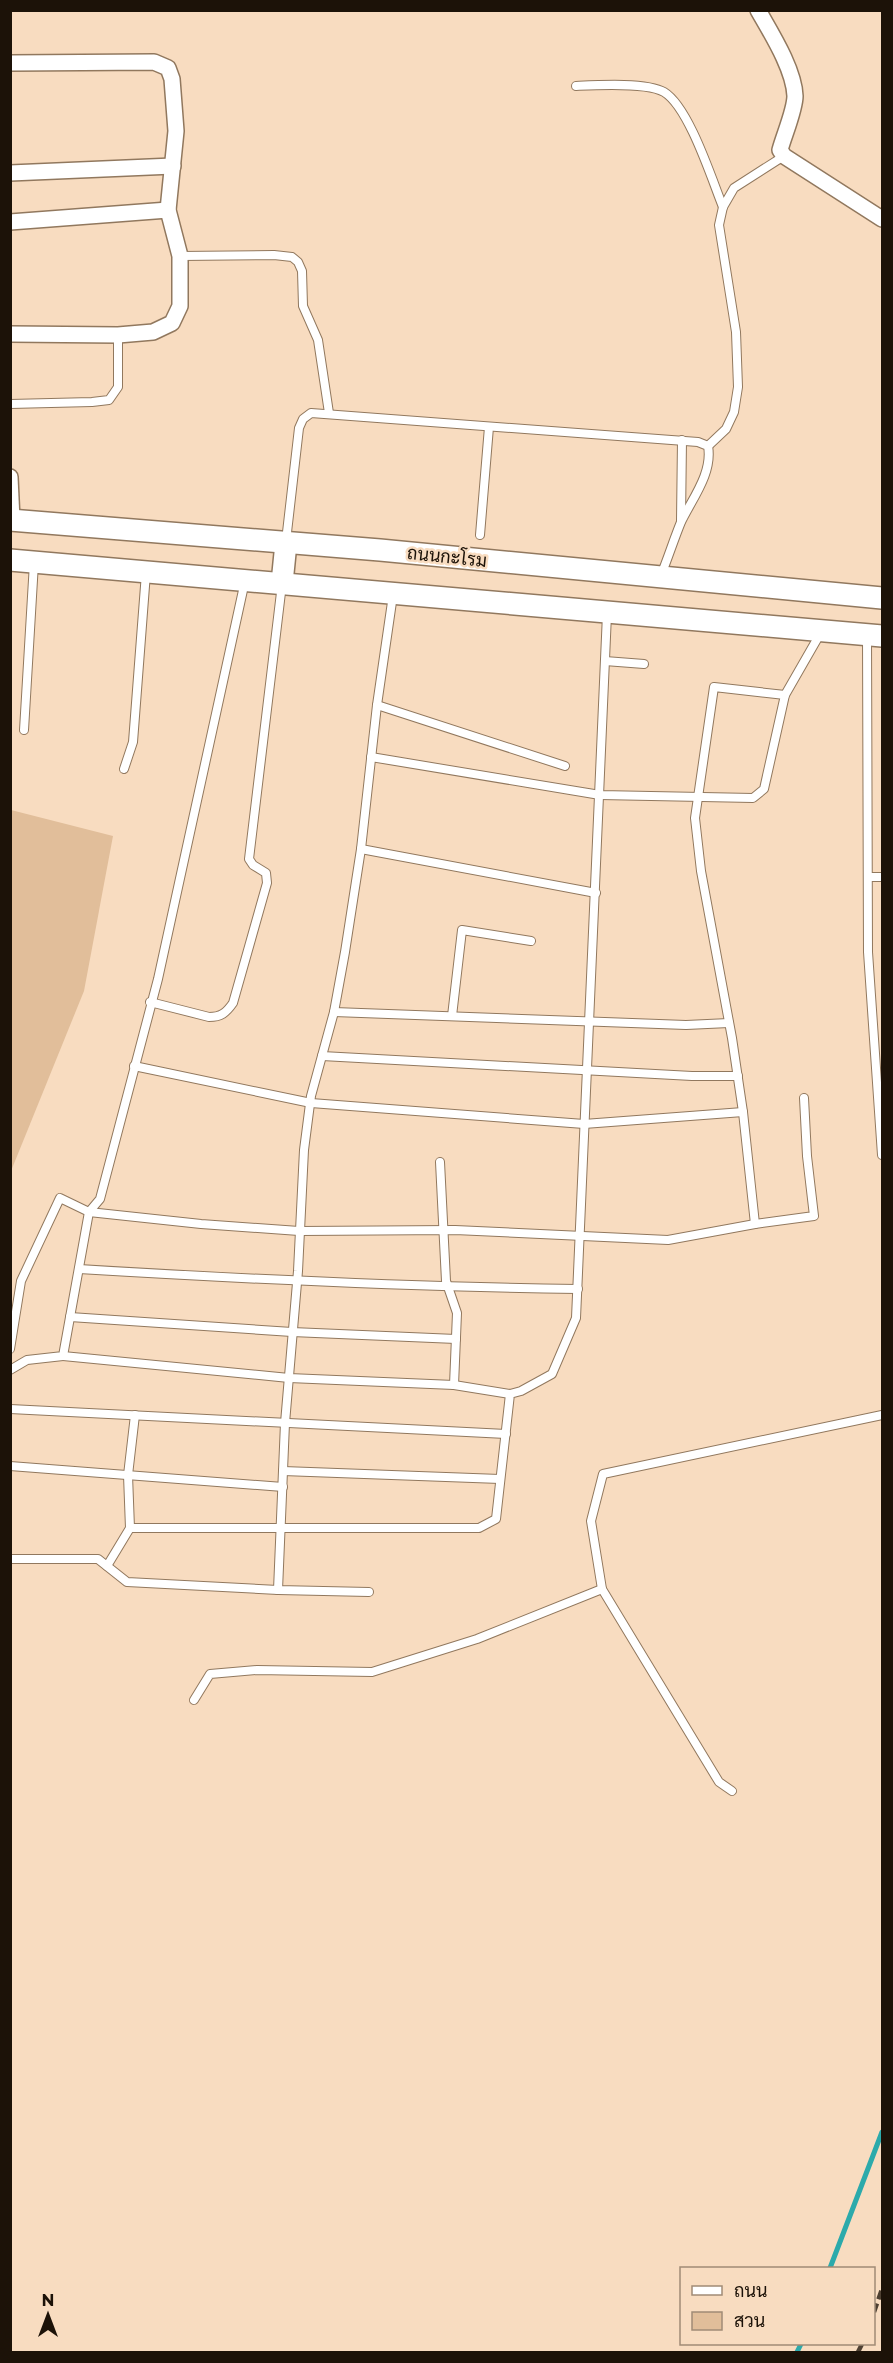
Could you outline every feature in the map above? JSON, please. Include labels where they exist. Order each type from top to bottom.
[{"type":"main road","name":"ถนนกะโรม","points":[[11,520],[882,598]]},
{"type":"main road","points":[[282,583],[286,543]]},
{"type":"main road","points":[[10,560],[875,636]]},
{"type":"street","points":[[758,10],[774,38],[792,81],[795,98],[780,150],[784,156],[882,219]]},
{"type":"street","points":[[10,63],[154,62],[168,68],[172,80],[176,131],[168,210],[180,256],[180,306],[172,323],[153,332],[118,335],[10,334]]},
{"type":"street","points":[[10,173],[173,166]]},
{"type":"street","points":[[10,222],[168,210]]},
{"type":"street","points":[[10,477],[11,520]]},
{"type":"lane","points":[[576,86],[628,85],[663,92],[675,103],[690,126],[723,207]]},
{"type":"lane","points":[[708,446],[726,429],[734,412],[738,387],[736,332],[719,225],[723,207],[734,188],[784,156]]},
{"type":"lane","points":[[180,256],[274,255],[292,257],[298,262],[302,271],[303,306],[318,340],[329,413]]},
{"type":"lane","points":[[10,404],[109,400],[118,387],[118,335]]},
{"type":"lane","points":[[286,543],[299,428],[303,419],[310,413],[682,440],[708,446]]},
{"type":"lane","points":[[480,535],[489,427]]},
{"type":"lane","points":[[681,522],[682,440]]},
{"type":"lane","points":[[660,578],[681,522],[706,472],[710,456],[708,446]]},
{"type":"lane","points":[[24,730],[34,562]]},
{"type":"lane","points":[[124,768],[134,742],[146,571]]},
{"type":"lane","points":[[63,1356],[89,1212],[100,1199],[163,956],[245,579]]},
{"type":"lane","points":[[150,1002],[209,1017],[218,1017],[226,1012],[233,1003],[267,883],[266,873],[253,865],[249,859],[282,583]]},
{"type":"lane","points":[[279,1590],[285,1423],[297,1282],[304,1150],[310,1103],[334,1012],[361,849],[377,705],[393,594]]},
{"type":"lane","points":[[10,1370],[27,1360],[63,1356],[289,1378],[454,1385],[510,1394],[521,1391],[552,1374],[576,1318],[608,614]]},
{"type":"lane","points":[[371,757],[600,795],[753,798],[764,789],[785,695],[821,633]]},
{"type":"lane","points":[[875,636],[868,952],[879,1064],[882,1155]]},
{"type":"lane","points":[[605,661],[644,664]]},
{"type":"lane","points":[[755,1224],[738,1076],[701,871],[695,818],[696,797],[714,687],[785,695]]},
{"type":"lane","points":[[377,705],[565,766]]},
{"type":"lane","points":[[361,849],[596,893]]},
{"type":"lane","points":[[868,877],[882,876]]},
{"type":"lane","points":[[452,1016],[462,930],[531,941]]},
{"type":"lane","points":[[334,1012],[686,1025],[729,1023]]},
{"type":"lane","points":[[322,1056],[738,1076]]},
{"type":"lane","points":[[134,1066],[310,1103],[584,1124],[743,1112]]},
{"type":"lane","points":[[10,1349],[21,1281],[60,1198],[89,1212],[201,1224],[300,1231],[443,1230],[668,1240],[814,1216],[807,1156],[804,1098]]},
{"type":"lane","points":[[440,1162],[448,1288],[457,1313],[454,1385]]},
{"type":"lane","points":[[79,1269],[297,1282],[448,1288],[578,1289]]},
{"type":"lane","points":[[70,1317],[292,1332],[456,1339]]},
{"type":"lane","points":[[130,1528],[479,1528],[496,1519],[510,1394]]},
{"type":"lane","points":[[10,1409],[506,1434]]},
{"type":"lane","points":[[107,1566],[130,1528],[128,1475],[135,1415]]},
{"type":"lane","points":[[732,1791],[719,1782],[602,1589],[591,1521],[603,1474],[882,1415]]},
{"type":"lane","points":[[10,1466],[283,1487]]},
{"type":"lane","points":[[283,1471],[500,1479]]},
{"type":"lane","points":[[10,1559],[98,1559],[127,1582],[369,1592]]},
{"type":"lane","points":[[194,1700],[210,1674],[257,1670],[372,1672],[477,1639],[602,1589]]},
{"type":"green space","points":[[11,810],[113,836],[84,991],[11,1171]]},
{"type":"waterway","points":[[830,2267],[882,2132]]},
{"type":"waterway","points":[[797,2352],[800,2345]]},
{"type":"railway","points":[[875,2309],[882,2289]]},
{"type":"railway","points":[[858,2352],[862,2345]]}]
